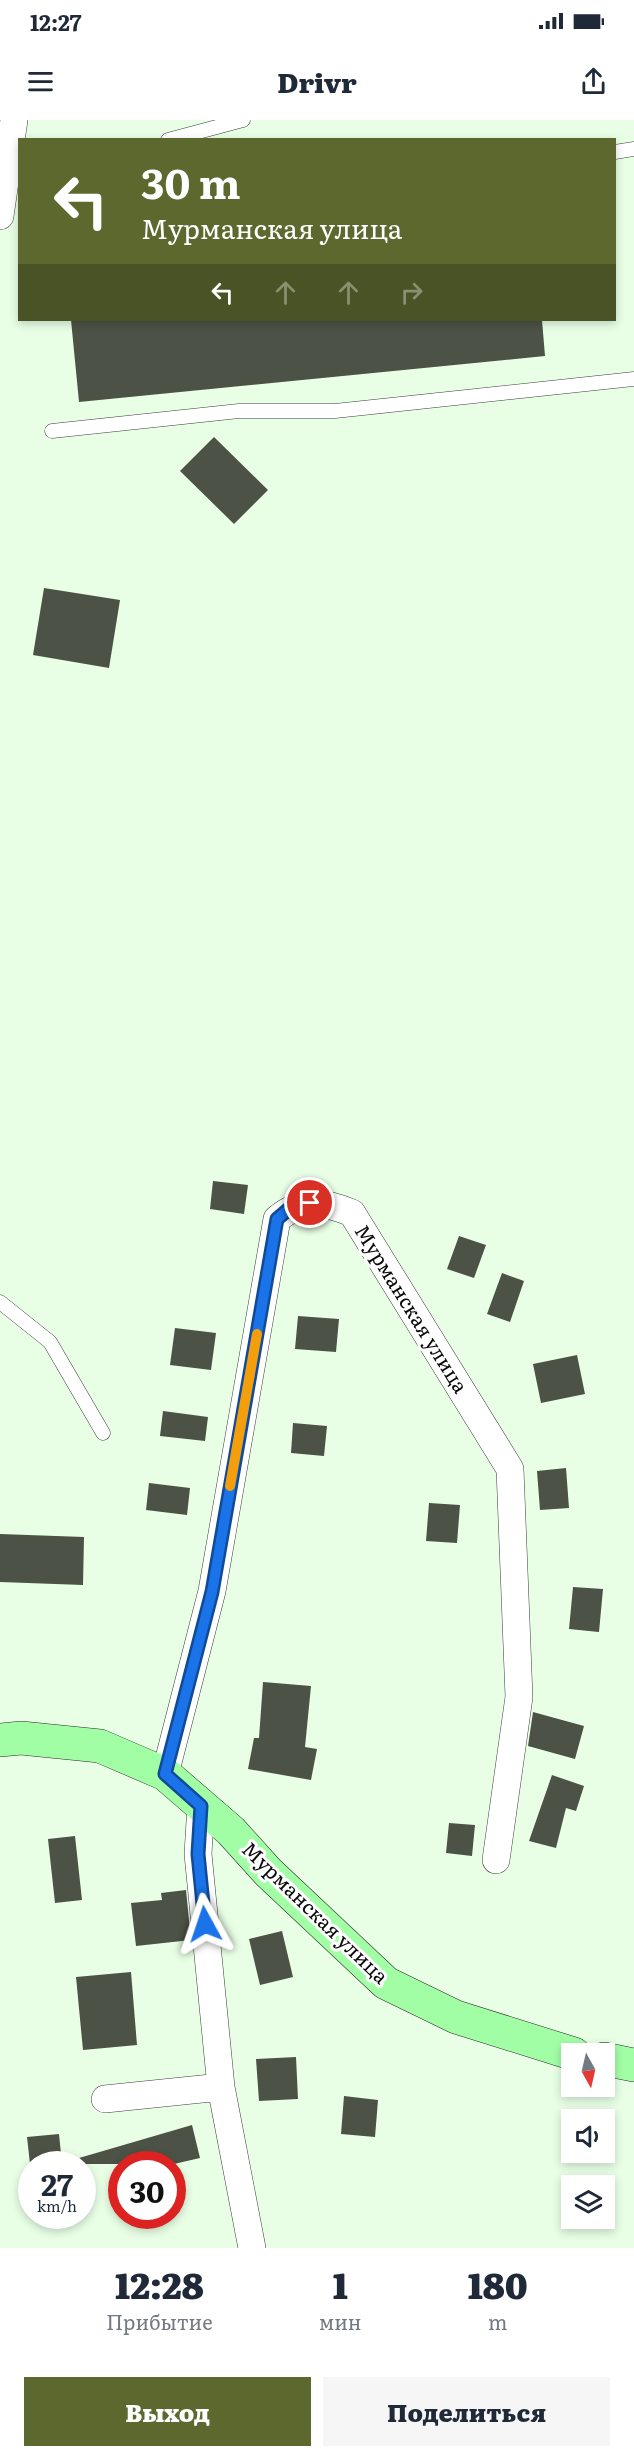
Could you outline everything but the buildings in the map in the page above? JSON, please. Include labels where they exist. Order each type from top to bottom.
[{"type":"street","points":[[0,216],[12,177],[14,120]]},
{"type":"street","name":"Мурманская улица","points":[[165,1774],[212,1592],[277,1219],[290,1208],[310,1203],[334,1206],[352,1214],[510,1469],[519,1697],[496,1860]]},
{"type":"street","name":"Мурманская улица","points":[[0,1740],[21,1738],[100,1746],[165,1774],[386,1983],[456,2017],[561,2050]]},
{"type":"street","points":[[201,1806],[198,1854],[221,2087],[252,2248]]},
{"type":"street","points":[[615,2061],[634,2065]]},
{"type":"street","points":[[105,2098],[221,2087]]},
{"type":"lane","points":[[176,138],[243,120]]},
{"type":"lane","points":[[616,152],[634,149]]},
{"type":"lane","points":[[52,431],[239,411],[335,411],[634,379]]},
{"type":"lane","points":[[0,1302],[50,1342],[103,1433]]},
{"type":"slow traffic","points":[[230,1486],[257,1334]]},
{"type":"route","points":[[205,1924],[198,1854],[201,1806],[165,1774],[212,1592],[277,1219],[290,1208],[310,1203]]}]
